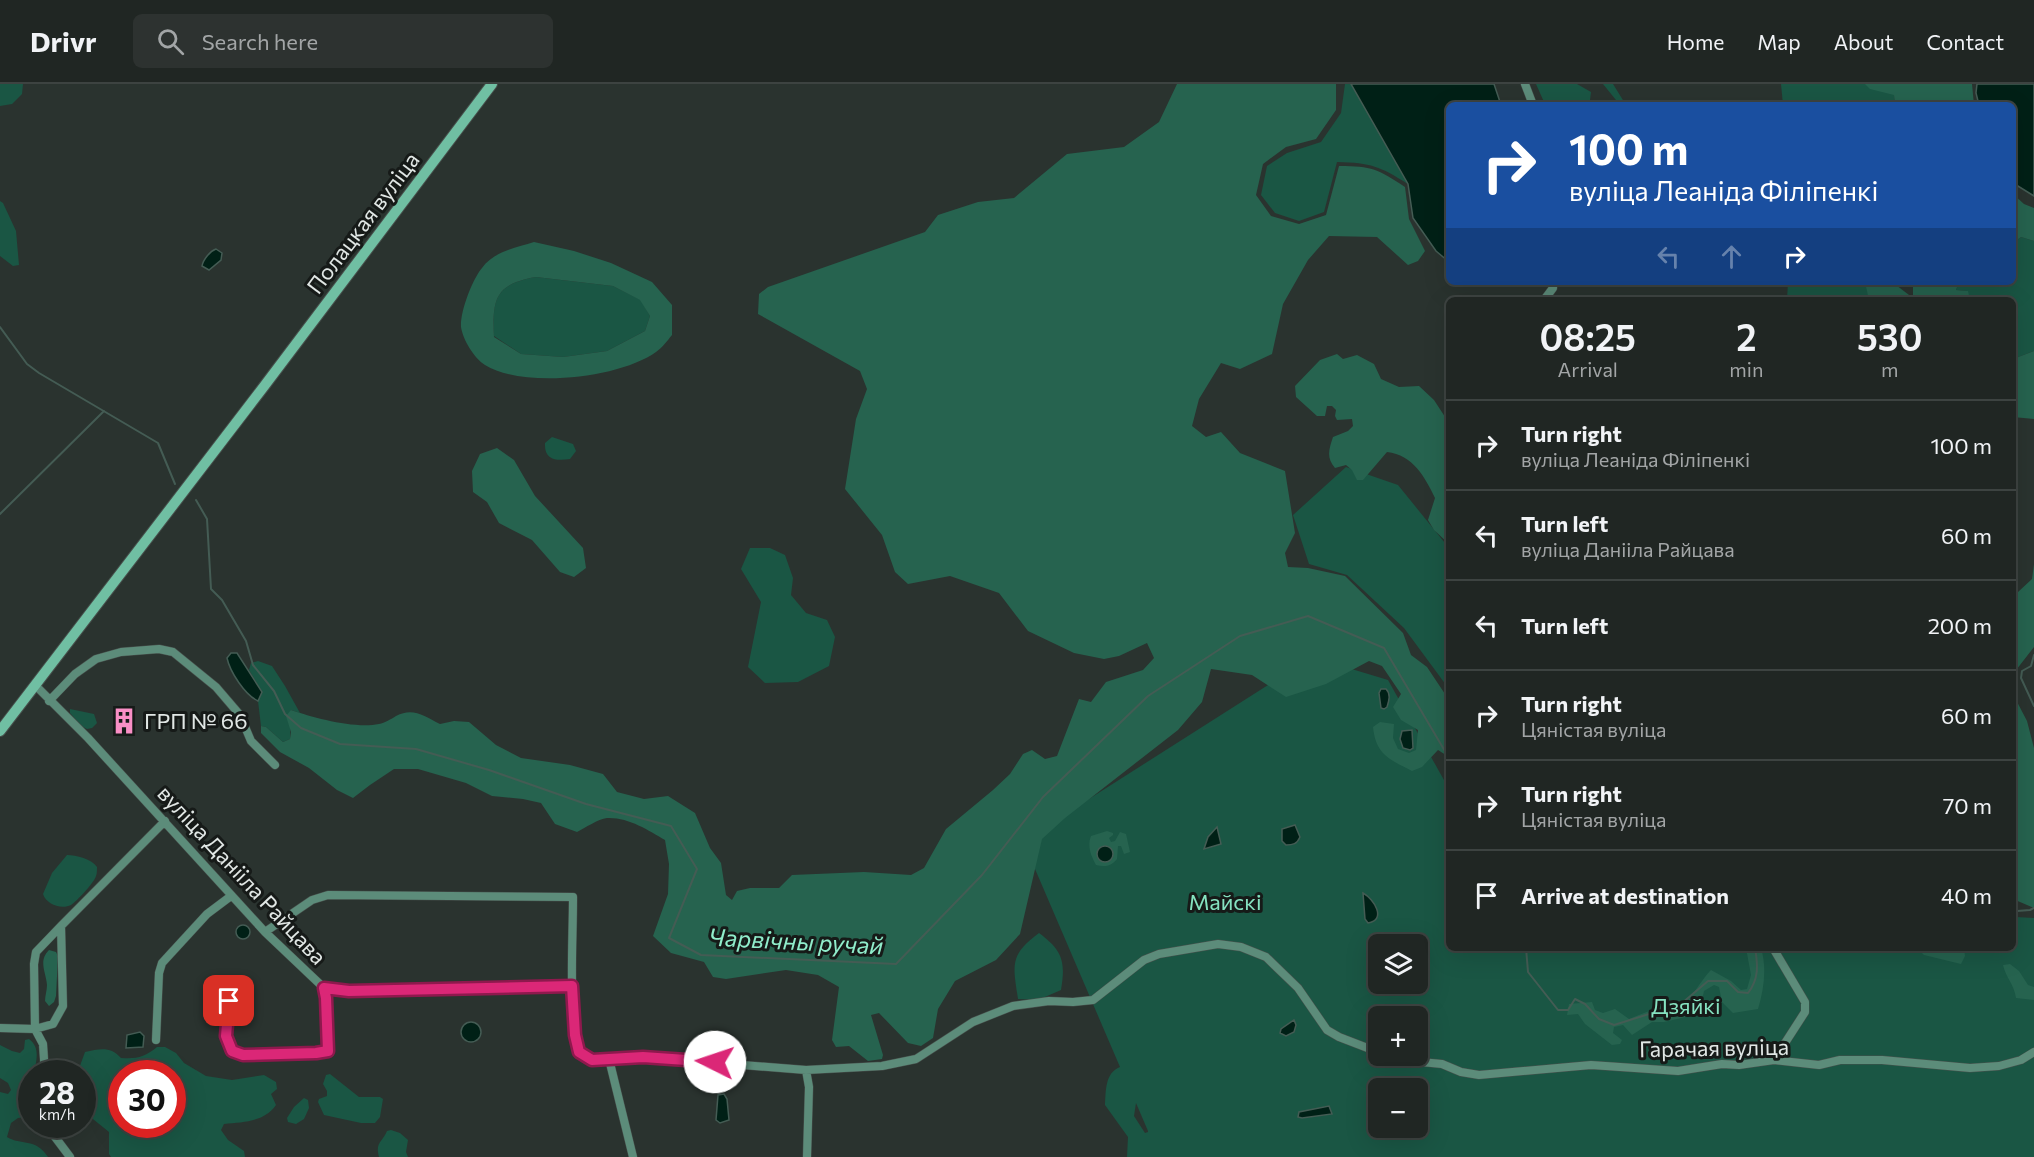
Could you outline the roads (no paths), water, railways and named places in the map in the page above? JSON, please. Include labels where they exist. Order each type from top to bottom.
[{"type":"main road","name":"Полацкая вуліца","points":[[0,731],[492,84]]},
{"type":"street","points":[[1525,84],[1532,102]]},
{"type":"street","points":[[50,700],[75,675],[96,659],[121,652],[159,649],[173,652],[216,687],[240,715],[251,741],[275,765]]},
{"type":"street","name":"вуліца Данііла Райцава","points":[[36,686],[165,821],[265,932],[324,988],[349,991],[572,986]]},
{"type":"street","points":[[44,1060],[43,1044],[35,1029],[34,964],[36,952],[165,821]]},
{"type":"street","points":[[156,1040],[159,973],[162,963],[200,921],[231,896]]},
{"type":"street","points":[[265,932],[312,900],[328,896],[573,897],[572,986],[575,1035],[579,1052],[592,1060],[643,1057],[806,1070],[882,1065],[916,1059],[974,1022],[1013,1006],[1049,1001],[1093,1000],[1129,970],[1159,954],[1218,944],[1241,947],[1266,957],[1298,988],[1326,1030],[1368,1048]]},
{"type":"street","points":[[0,1028],[35,1029],[53,1024],[63,1006],[61,926]]},
{"type":"street","points":[[1774,1060],[1799,1025],[1805,1012],[1805,1002],[1775,951]]},
{"type":"street","points":[[230,984],[226,1036],[232,1051],[243,1055],[328,1051],[324,988]]},
{"type":"street","name":"Гарачая вуліца","points":[[1428,1063],[1442,1064],[1461,1072],[1479,1075],[1591,1065],[1678,1071],[1722,1064],[1739,1065],[1774,1060],[1819,1065],[1840,1060],[1882,1060],[1970,1068],[1999,1066],[2021,1060],[2034,1052]]},
{"type":"street","points":[[609,1059],[633,1157]]},
{"type":"street","points":[[806,1070],[809,1087],[807,1157]]},
{"type":"street","points":[[56,1138],[70,1157]]},
{"type":"waterway","points":[[0,327],[27,364],[39,373],[158,443],[175,484]]},
{"type":"waterway","points":[[0,514],[104,411]]},
{"type":"waterway","name":"Чарвічны ручай","points":[[196,500],[207,519],[211,589],[222,600],[246,641],[253,665],[274,691],[285,714],[301,728],[340,744],[416,749],[489,770],[586,804],[671,826],[697,869],[669,938],[701,955],[896,964],[982,875],[1043,797],[1148,696],[1240,636],[1308,616],[1384,648],[1446,753]]},
{"type":"waterway","name":"Чарвічны ручай","points":[[2034,655],[2031,666],[2022,671],[2021,678],[2034,706]]},
{"type":"waterway","name":"Чарвічны ручай","points":[[2016,910],[2034,908]]},
{"type":"waterway","name":"Чарвічны ручай","points":[[1526,951],[1528,972],[1558,1010],[1568,1010],[1575,999],[1585,1004],[1599,1019],[1614,1025],[1681,1004],[1708,981],[1727,981],[1738,992],[1748,993],[1757,972],[1756,951]]},
{"type":"place","name":"ГРП № 66","points":[[124,721]]},
{"type":"park label","name":"Майскі","points":[[1225,902]]},
{"type":"park label","name":"Дзяйкі","points":[[1686,1006]]}]
